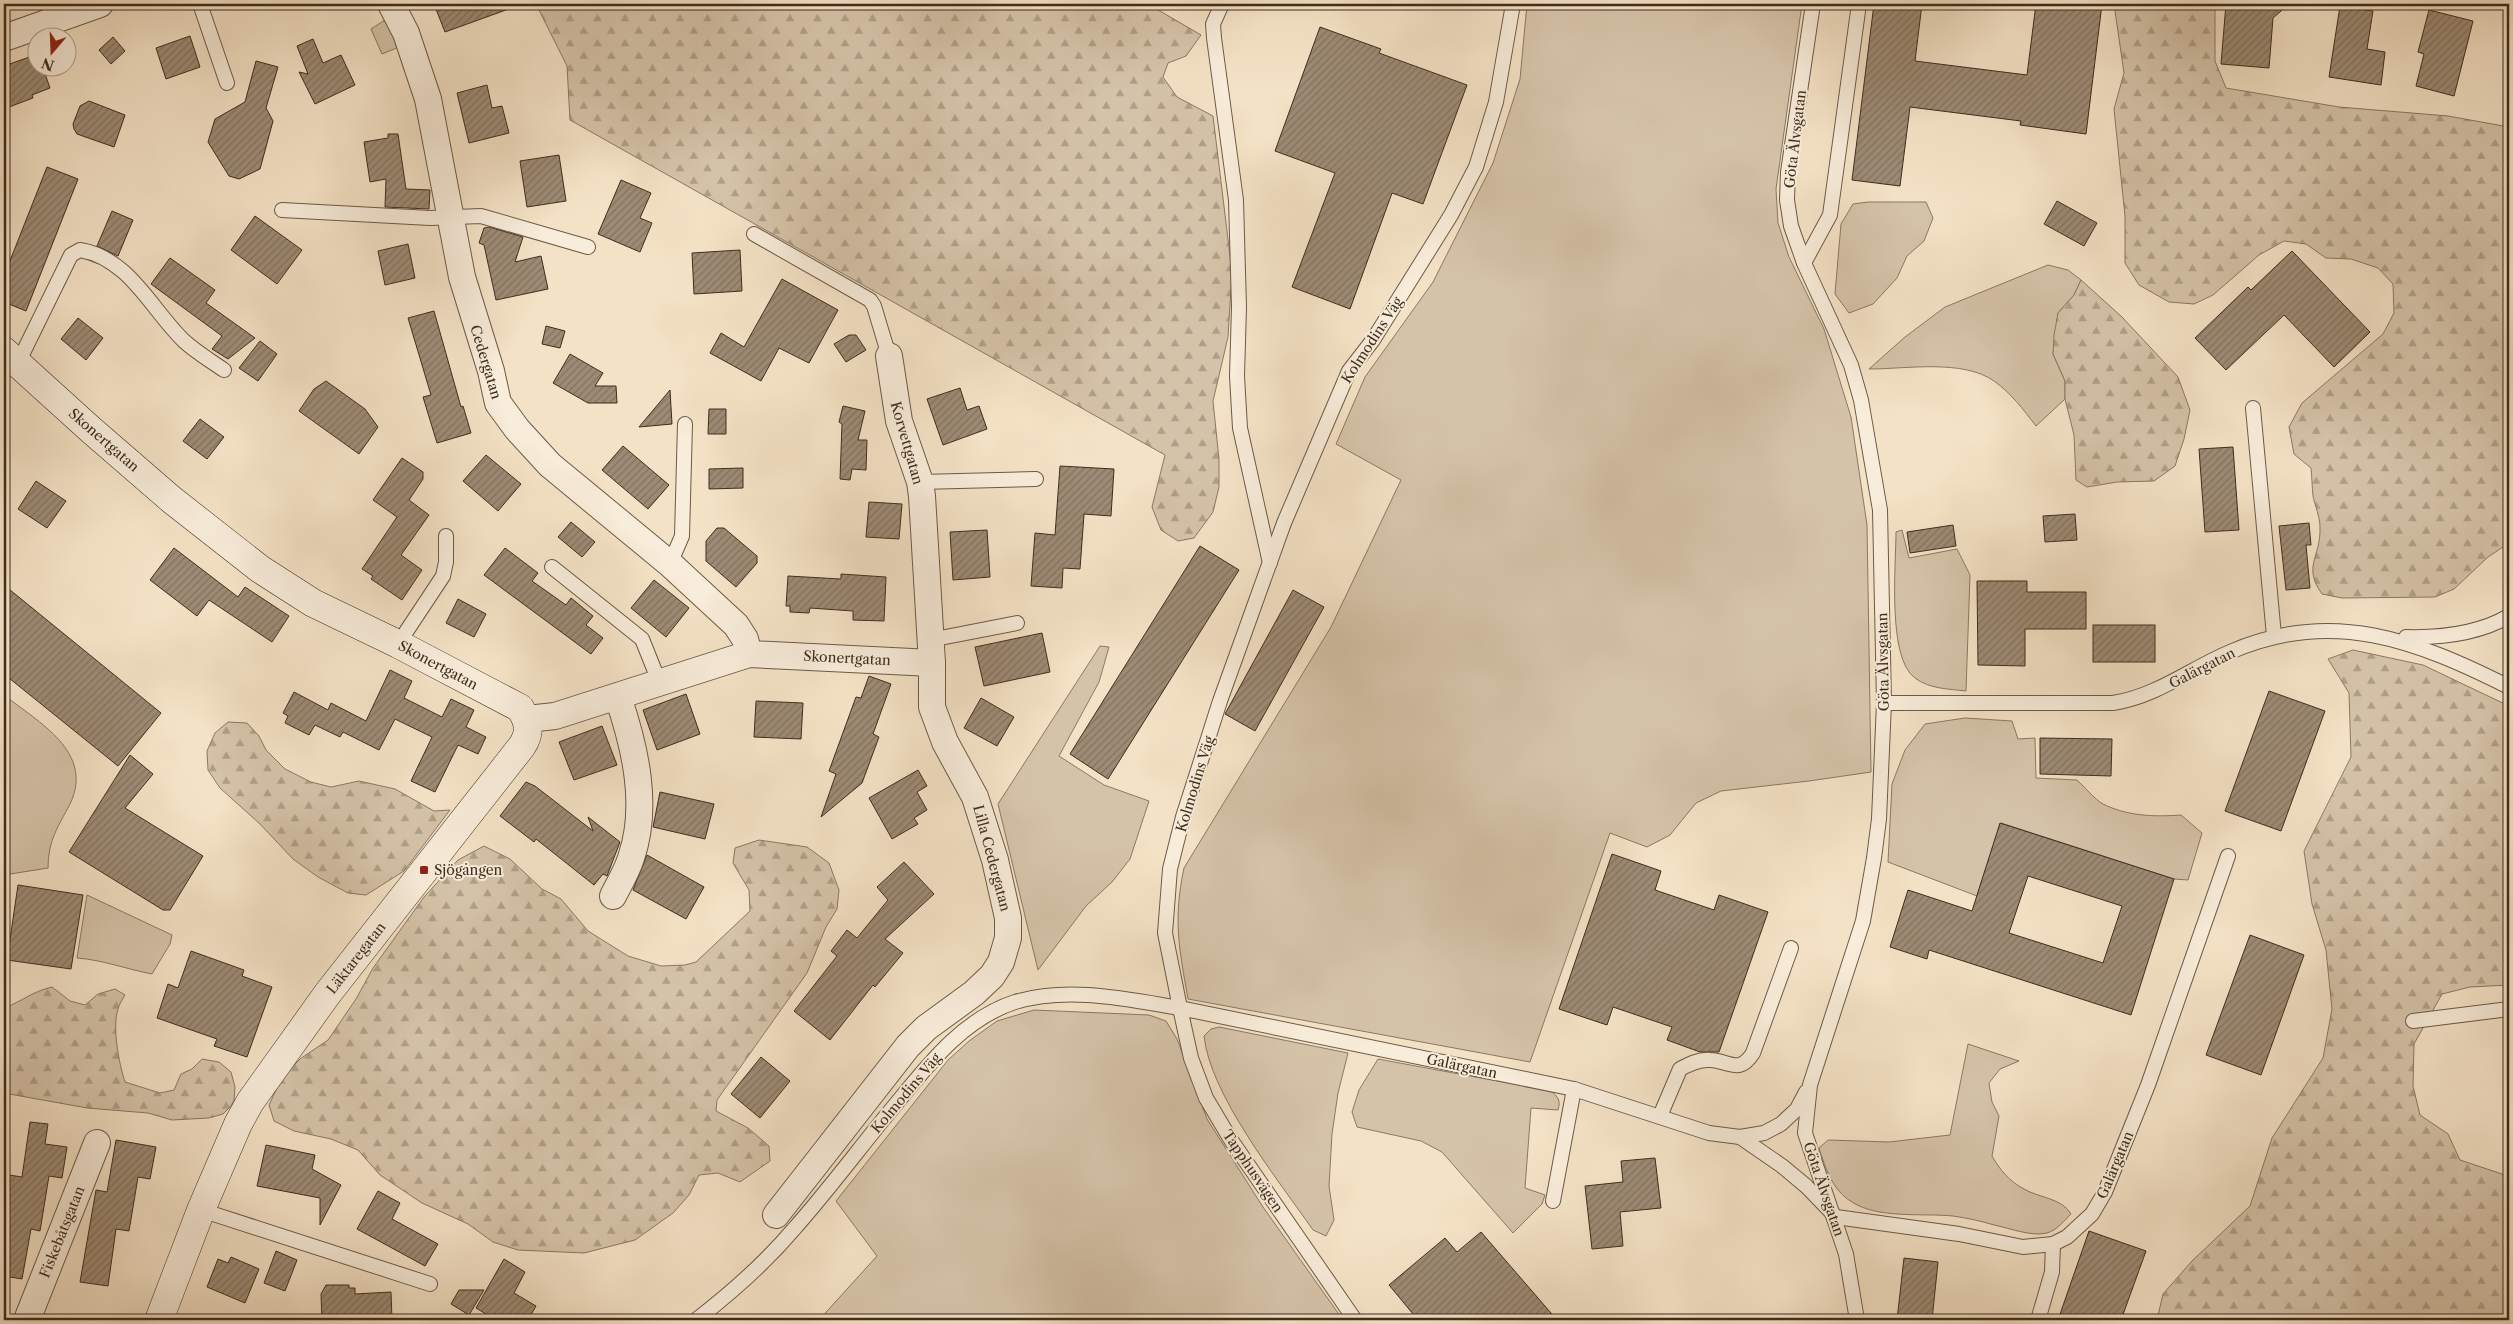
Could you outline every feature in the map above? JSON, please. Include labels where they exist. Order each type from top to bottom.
[{"type":"street","points":[[4,38],[100,4]]},
{"type":"street","name":"Cedergatan","points":[[391,4],[406,33],[428,99],[462,277],[498,403],[516,429],[550,465],[670,564],[736,625],[744,639],[749,654]]},
{"type":"street","name":"Korvettgatan","points":[[888,356],[899,421],[920,482],[931,651]]},
{"type":"street","name":"Skonertgatan","points":[[11,357],[90,430],[260,570],[313,603],[398,644],[520,708],[527,719],[555,716],[749,654],[931,651]]},
{"type":"street","name":"Lilla Cedergatan","points":[[776,1216],[908,1046],[926,1028],[974,993],[992,976],[1001,962],[1006,948],[1008,918],[995,860],[975,797],[936,725],[932,707],[931,651]]},
{"type":"street","points":[[613,896],[631,859],[640,812],[631,736],[618,696]]},
{"type":"street","name":"Läktaregatan","points":[[159,1320],[238,1124],[268,1074],[391,912],[522,746],[529,735],[527,719]]},
{"type":"street","name":"Fiskebåtsgatan","points":[[27,1320],[97,1143]]},
{"type":"lane","points":[[200,4],[227,83]]},
{"type":"lane","points":[[1222,4],[1213,24],[1236,200],[1239,307],[1237,376],[1240,428],[1270,564]]},
{"type":"lane","name":"Kolmodins Väg","points":[[696,1320],[748,1278],[793,1231],[936,1055],[985,1015],[1015,1002],[1066,995],[1103,996],[1180,1008],[1165,933],[1170,870],[1183,817],[1220,701],[1284,523],[1348,371],[1373,340],[1427,254],[1451,215],[1476,166],[1496,102],[1513,4]]},
{"type":"lane","name":"Göta Älvsgatan","points":[[1813,4],[1788,172],[1788,200],[1791,226],[1804,262],[1839,335],[1861,400],[1880,510],[1884,703],[1879,819],[1870,887],[1857,942],[1810,1085],[1805,1134],[1812,1159],[1836,1217],[1846,1254],[1857,1320]]},
{"type":"lane","points":[[1804,262],[1830,215],[1859,4]]},
{"type":"lane","points":[[282,210],[430,218],[481,216],[588,247]]},
{"type":"lane","name":"Korvettgatan","points":[[754,234],[870,300],[874,306],[888,356]]},
{"type":"lane","name":"Skonertgatan","points":[[11,357],[71,255],[80,250],[98,254],[120,268],[184,341],[224,370]]},
{"type":"lane","points":[[2253,408],[2274,636]]},
{"type":"lane","points":[[670,564],[682,536],[686,424]]},
{"type":"lane","points":[[920,482],[1036,479]]},
{"type":"lane","points":[[398,644],[443,576],[446,562],[446,536]]},
{"type":"lane","points":[[552,567],[642,639],[660,684]]},
{"type":"lane","points":[[2389,637],[2437,638],[2488,626],[2509,616]]},
{"type":"lane","points":[[931,651],[1017,623]]},
{"type":"lane","name":"Galärgatan","points":[[1884,703],[2113,703],[2135,699],[2231,651],[2274,636],[2307,632],[2348,632],[2389,637],[2460,662],[2509,687]]},
{"type":"lane","name":"Galärgatan","points":[[1740,1137],[1782,1166],[1806,1186],[1836,1217],[1959,1234],[2023,1247],[2053,1244],[2067,1237],[2092,1214],[2105,1192],[2148,1085],[2228,856]]},
{"type":"lane","points":[[1660,1116],[1680,1069],[1699,1061],[1712,1060],[1739,1066],[1748,1061],[1753,1053],[1791,948]]},
{"type":"lane","name":"Galärgatan","points":[[1180,1008],[1574,1089],[1660,1116],[1709,1134],[1740,1137],[1764,1133],[1781,1124],[1797,1109],[1810,1085]]},
{"type":"lane","name":"Tapphusvägen","points":[[1180,1008],[1191,1058],[1206,1098],[1231,1140],[1355,1320]]},
{"type":"lane","points":[[2413,1021],[2509,1010]]},
{"type":"lane","points":[[1553,1201],[1574,1089]]},
{"type":"lane","points":[[202,1210],[430,1284]]},
{"type":"lane","points":[[2038,1320],[2052,1272],[2053,1244]]},
{"type":"green space","points":[[536,4],[1148,4],[1201,35],[1186,56],[1168,63],[1163,77],[1177,97],[1213,116],[1232,272],[1228,337],[1213,401],[1219,459],[1219,487],[1213,512],[1194,538],[1178,541],[1161,530],[1152,507],[1165,455],[570,120],[567,66]]},
{"type":"green space","points":[[1527,4],[1802,4],[1776,189],[1778,223],[1789,257],[1824,329],[1851,417],[1867,525],[1871,772],[1721,791],[1696,803],[1670,835],[1647,847],[1610,833],[1530,1062],[1188,999],[1178,934],[1179,903],[1184,868],[1331,627],[1401,480],[1336,444],[1365,377],[1433,282],[1493,163],[1520,79]]},
{"type":"green space","points":[[2114,4],[2215,4],[2215,61],[2226,88],[2339,107],[2448,116],[2509,127],[2509,543],[2488,557],[2454,589],[2435,597],[2342,598],[2322,594],[2313,576],[2314,562],[2320,538],[2320,527],[2313,496],[2311,468],[2294,454],[2289,427],[2302,403],[2383,334],[2394,313],[2393,284],[2378,268],[2351,259],[2326,258],[2306,244],[2284,241],[2259,255],[2213,295],[2194,304],[2169,302],[2139,285],[2125,263],[2125,216],[2114,109],[2124,73]]},
{"type":"green space","points":[[385,20],[399,47],[382,54],[371,29]]},
{"type":"green space","points":[[1868,202],[1926,202],[1933,218],[1924,241],[1907,256],[1897,278],[1873,304],[1849,313],[1835,294],[1841,224],[1853,204]]},
{"type":"green space","points":[[2048,265],[2068,270],[2081,280],[2074,295],[2058,313],[2053,354],[2065,381],[2065,399],[2036,426],[2006,391],[1994,381],[1981,374],[1967,370],[1934,367],[1869,369],[1905,337],[1945,307]]},
{"type":"green space","points":[[2081,280],[2122,317],[2178,377],[2190,410],[2184,439],[2175,466],[2154,481],[2117,482],[2087,487],[2076,480],[2074,435],[2065,399],[2065,381],[2053,354],[2058,313],[2074,295]]},
{"type":"green space","points":[[1902,530],[1909,558],[1957,549],[1970,575],[1966,691],[1940,688],[1921,682],[1906,667],[1900,651],[1895,610],[1896,532]]},
{"type":"green space","points":[[1100,646],[1109,647],[1099,682],[1059,756],[1104,785],[1149,801],[1130,859],[1112,882],[1086,906],[1038,970],[998,804]]},
{"type":"green space","points":[[2353,650],[2423,665],[2509,706],[2509,985],[2470,987],[2442,994],[2414,1044],[2413,1086],[2420,1115],[2448,1134],[2460,1160],[2502,1174],[2509,1182],[2509,1320],[2157,1320],[2163,1294],[2192,1261],[2250,1206],[2272,1138],[2323,1058],[2332,1009],[2326,950],[2312,904],[2304,851],[2351,757],[2349,693],[2328,659]]},
{"type":"green space","points":[[4,695],[59,740],[69,754],[75,769],[76,785],[70,804],[52,842],[48,858],[48,868],[4,875]]},
{"type":"green space","points":[[1965,718],[2012,721],[2018,739],[2035,738],[2036,778],[2077,780],[2100,802],[2122,811],[2151,816],[2181,815],[2202,833],[2188,880],[2174,879],[2001,823],[1977,896],[1888,862],[1892,784],[1905,750],[1925,724]]},
{"type":"green space","points":[[228,722],[247,723],[259,736],[266,750],[285,769],[311,782],[331,787],[359,781],[395,789],[434,811],[450,810],[404,871],[366,895],[348,893],[318,877],[293,859],[260,824],[220,788],[208,770],[207,751],[215,733]]},
{"type":"green space","points":[[759,840],[807,847],[829,863],[839,890],[837,909],[826,927],[807,973],[717,1100],[716,1111],[748,1128],[769,1146],[770,1161],[740,1182],[718,1173],[699,1175],[689,1195],[673,1213],[635,1240],[584,1253],[518,1250],[493,1242],[468,1224],[422,1203],[380,1175],[358,1150],[331,1139],[294,1131],[274,1121],[269,1105],[281,1079],[300,1059],[328,1040],[356,999],[373,968],[424,897],[458,860],[484,846],[510,859],[542,889],[561,899],[588,931],[628,956],[661,966],[685,965],[696,962],[750,911],[749,890],[733,863],[735,848]]},
{"type":"green space","points":[[87,895],[172,935],[170,944],[152,974],[77,958]]},
{"type":"green space","points":[[52,987],[70,1001],[85,1005],[98,994],[115,989],[125,995],[116,1017],[116,1035],[125,1082],[160,1093],[174,1090],[181,1074],[192,1069],[202,1059],[219,1062],[231,1072],[235,1087],[234,1101],[223,1114],[209,1118],[172,1120],[148,1113],[87,1108],[4,1093],[4,1008],[38,991]]},
{"type":"green space","points":[[1034,1010],[1149,1015],[1166,1021],[1177,1039],[1207,1119],[1263,1207],[1343,1320],[819,1320],[877,1256],[836,1201],[948,1060],[969,1041],[997,1021]]},
{"type":"green space","points":[[1219,1027],[1348,1053],[1338,1093],[1332,1134],[1329,1186],[1334,1220],[1326,1236],[1313,1230],[1265,1163],[1232,1110],[1209,1059],[1204,1036],[1211,1029]]},
{"type":"green space","points":[[1968,1044],[2019,1061],[2000,1069],[1989,1083],[1992,1102],[1999,1116],[1992,1156],[2005,1175],[2019,1186],[2056,1201],[2071,1214],[2051,1232],[2041,1234],[2028,1233],[1953,1216],[1875,1211],[1852,1202],[1845,1197],[1839,1191],[1827,1171],[1819,1148],[1828,1140],[1889,1142],[1950,1135]]},
{"type":"green space","points":[[1378,1059],[1551,1091],[1557,1097],[1559,1101],[1558,1110],[1531,1108],[1525,1188],[1545,1195],[1542,1204],[1513,1233],[1442,1152],[1421,1141],[1357,1127],[1352,1112],[1359,1090]]},
{"type":"building","points":[[434,4],[516,4],[517,6],[445,32]]},
{"type":"building","points":[[1874,4],[1922,4],[1915,61],[2027,75],[2036,4],[2102,4],[2086,134],[2020,125],[2021,121],[1910,107],[1900,186],[1852,180]]},
{"type":"building","points":[[2226,4],[2289,4],[2273,18],[2269,68],[2221,64]]},
{"type":"building","points":[[2340,6],[2373,11],[2367,49],[2385,52],[2381,85],[2329,77]]},
{"type":"building","points":[[2429,10],[2473,21],[2454,96],[2416,86],[2424,54],[2418,52]]},
{"type":"building","points":[[1320,27],[1381,49],[1379,53],[1467,85],[1423,204],[1392,193],[1350,309],[1292,287],[1335,173],[1275,151]]},
{"type":"building","points":[[190,36],[200,67],[166,79],[156,48]]},
{"type":"building","points":[[113,37],[125,51],[111,64],[99,50]]},
{"type":"building","points":[[313,39],[323,63],[341,55],[355,85],[315,104],[299,72],[308,74],[297,46]]},
{"type":"building","points":[[28,58],[28,78],[46,78],[50,88],[32,95],[33,98],[9,107],[4,92],[4,66]]},
{"type":"building","points":[[256,61],[278,67],[266,108],[273,121],[260,169],[239,179],[229,176],[208,142],[215,119],[245,102]]},
{"type":"building","points":[[487,85],[492,108],[502,106],[509,133],[469,143],[457,93]]},
{"type":"building","points":[[89,101],[125,115],[114,147],[77,134],[74,129],[73,124],[80,106]]},
{"type":"building","points":[[388,134],[398,134],[406,189],[430,190],[429,209],[385,207],[386,179],[370,182],[364,142],[388,138]]},
{"type":"building","points":[[559,155],[566,201],[527,207],[520,161]]},
{"type":"building","points":[[47,167],[78,179],[26,311],[4,302],[4,276]]},
{"type":"building","points":[[621,180],[651,193],[640,218],[652,223],[640,252],[598,234]]},
{"type":"building","points":[[2057,201],[2097,223],[2084,246],[2044,224]]},
{"type":"building","points":[[112,211],[133,220],[118,256],[97,246]]},
{"type":"building","points":[[255,216],[302,250],[277,284],[231,250]]},
{"type":"building","points":[[489,227],[523,237],[515,262],[541,256],[548,289],[496,300],[484,245],[479,243],[484,228]]},
{"type":"building","points":[[408,244],[415,278],[385,285],[378,251]]},
{"type":"building","points":[[740,250],[742,291],[694,294],[692,253]]},
{"type":"building","points":[[2292,251],[2370,332],[2334,367],[2284,315],[2226,370],[2195,338],[2248,287],[2251,290]]},
{"type":"building","points":[[170,258],[215,290],[206,303],[255,338],[228,359],[212,349],[222,336],[151,284]]},
{"type":"building","points":[[782,279],[838,310],[809,363],[779,348],[761,381],[710,353],[721,333],[744,347]]},
{"type":"building","points":[[434,311],[461,407],[463,406],[471,433],[437,443],[423,397],[431,395],[408,318]]},
{"type":"building","points":[[78,318],[103,338],[86,360],[61,339]]},
{"type":"building","points":[[546,326],[565,331],[560,348],[542,344]]},
{"type":"building","points":[[849,335],[856,335],[866,350],[846,362],[834,344]]},
{"type":"building","points":[[260,341],[277,354],[258,381],[239,368]]},
{"type":"building","points":[[570,354],[603,373],[595,386],[616,386],[617,403],[588,403],[553,383]]},
{"type":"building","points":[[326,381],[365,409],[378,427],[359,454],[299,411],[314,389]]},
{"type":"building","points":[[960,388],[967,410],[979,406],[987,429],[943,445],[927,399]]},
{"type":"building","points":[[670,390],[672,424],[639,427]]},
{"type":"building","points":[[843,406],[865,411],[858,440],[867,440],[866,470],[852,469],[850,480],[840,479],[842,424],[839,422]]},
{"type":"building","points":[[709,409],[726,409],[726,434],[708,434]]},
{"type":"building","points":[[200,419],[224,437],[207,459],[183,441]]},
{"type":"building","points":[[623,446],[669,485],[648,509],[602,470]]},
{"type":"building","points":[[2233,447],[2239,530],[2205,532],[2199,449]]},
{"type":"building","points":[[486,455],[521,484],[498,511],[463,481]]},
{"type":"building","points":[[402,458],[423,472],[423,479],[409,500],[429,515],[401,555],[422,570],[402,600],[371,579],[373,576],[362,569],[397,517],[373,500]]},
{"type":"building","points":[[1060,466],[1114,469],[1111,516],[1084,514],[1080,569],[1063,568],[1062,588],[1031,586],[1035,533],[1055,535]]},
{"type":"building","points":[[743,468],[743,488],[709,489],[709,469]]},
{"type":"building","points":[[36,481],[66,501],[47,528],[18,509]]},
{"type":"building","points":[[869,502],[902,504],[899,539],[866,537]]},
{"type":"building","points":[[2075,514],[2077,540],[2045,542],[2043,516]]},
{"type":"building","points":[[571,522],[595,542],[582,557],[558,537]]},
{"type":"building","points":[[2309,523],[2311,545],[2306,545],[2310,588],[2286,590],[2279,526]]},
{"type":"building","points":[[1953,525],[1956,546],[1910,553],[1907,532]]},
{"type":"building","points":[[717,528],[724,528],[757,556],[757,563],[736,587],[706,561],[706,541]]},
{"type":"building","points":[[987,530],[990,577],[953,580],[950,532]]},
{"type":"building","points":[[1200,546],[1239,570],[1108,779],[1070,754]]},
{"type":"building","points":[[174,548],[238,597],[245,587],[289,616],[272,642],[209,600],[197,616],[150,580]]},
{"type":"building","points":[[505,548],[538,573],[532,581],[566,605],[571,598],[593,616],[586,625],[603,638],[591,654],[484,575]]},
{"type":"building","points":[[841,574],[886,577],[884,621],[853,620],[853,611],[810,608],[809,613],[790,612],[790,606],[786,606],[788,576],[841,579]]},
{"type":"building","points":[[654,580],[689,608],[666,637],[631,608]]},
{"type":"building","points":[[1977,581],[2027,581],[2027,592],[2086,592],[2086,629],[2025,629],[2025,666],[1978,665]]},
{"type":"building","points":[[4,585],[161,713],[118,766],[4,674]]},
{"type":"building","points":[[1293,590],[1324,607],[1255,731],[1225,714]]},
{"type":"building","points":[[458,599],[486,614],[474,637],[446,623]]},
{"type":"building","points":[[2093,625],[2155,625],[2155,662],[2093,662]]},
{"type":"building","points":[[1042,633],[1050,672],[984,686],[975,647]]},
{"type":"building","points":[[390,670],[412,681],[404,698],[442,717],[451,699],[474,710],[466,727],[486,737],[478,754],[458,745],[435,792],[411,781],[432,737],[395,719],[379,750],[343,732],[340,737],[315,725],[309,735],[285,723],[288,716],[283,713],[294,692],[328,710],[331,703],[366,721]]},
{"type":"building","points":[[869,676],[891,684],[873,734],[879,737],[862,783],[821,817],[836,774],[829,771],[856,697],[861,698]]},
{"type":"building","points":[[2269,691],[2325,711],[2281,831],[2225,811]]},
{"type":"building","points":[[686,694],[700,734],[657,750],[643,710]]},
{"type":"building","points":[[981,698],[1014,717],[997,746],[964,728]]},
{"type":"building","points":[[756,701],[803,703],[801,739],[754,737]]},
{"type":"building","points":[[602,726],[617,765],[574,780],[559,742]]},
{"type":"building","points":[[2040,738],[2112,739],[2111,776],[2040,774]]},
{"type":"building","points":[[130,755],[153,774],[125,808],[203,856],[170,910],[163,910],[69,852]]},
{"type":"building","points":[[918,770],[927,786],[917,792],[927,810],[914,818],[918,824],[892,839],[869,798]]},
{"type":"building","points":[[526,782],[535,786],[593,831],[588,817],[620,842],[607,876],[603,874],[594,885],[536,839],[534,842],[500,816]]},
{"type":"building","points":[[660,792],[714,804],[705,839],[653,827]]},
{"type":"building","points":[[2000,823],[2174,879],[2131,1015],[1929,950],[1927,959],[1890,947],[1908,890],[1972,911]],"holes":[[[2028,876],[2122,906],[2103,963],[2009,933]]]},
{"type":"building","points":[[1612,854],[1661,871],[1655,890],[1714,910],[1719,895],[1768,912],[1719,1052],[1700,1052],[1667,1040],[1672,1027],[1613,1007],[1607,1025],[1559,1009]]},
{"type":"building","points":[[647,855],[704,887],[686,919],[633,890]]},
{"type":"building","points":[[904,862],[934,894],[885,939],[903,953],[875,987],[873,985],[830,1040],[794,1011],[837,956],[831,951],[847,930],[857,938],[888,900],[877,887]]},
{"type":"building","points":[[18,885],[83,895],[71,969],[7,960]]},
{"type":"building","points":[[2250,935],[2304,955],[2261,1075],[2206,1055]]},
{"type":"building","points":[[191,951],[244,970],[242,976],[272,987],[247,1057],[214,1046],[217,1039],[157,1018],[168,984],[178,988]]},
{"type":"building","points":[[761,1057],[790,1081],[760,1118],[731,1094]]},
{"type":"building","points":[[30,1122],[48,1124],[45,1144],[67,1147],[62,1178],[49,1176],[40,1231],[31,1229],[22,1279],[4,1276],[4,1212],[9,1175],[22,1177]]},
{"type":"building","points":[[116,1140],[156,1147],[150,1179],[138,1177],[129,1231],[116,1229],[108,1286],[80,1282],[96,1190],[107,1192]]},
{"type":"building","points":[[266,1145],[315,1155],[312,1169],[341,1185],[320,1225],[320,1198],[257,1186]]},
{"type":"building","points":[[1655,1158],[1661,1208],[1620,1212],[1623,1246],[1592,1249],[1585,1186],[1623,1182],[1621,1161]]},
{"type":"building","points":[[378,1191],[400,1203],[392,1219],[438,1244],[425,1266],[357,1229]]},
{"type":"building","points":[[2089,1231],[2146,1251],[2121,1320],[2058,1320]]},
{"type":"building","points":[[1481,1232],[1557,1320],[1418,1320],[1389,1285],[1445,1238],[1457,1252]]},
{"type":"building","points":[[276,1251],[297,1260],[285,1291],[264,1283]]},
{"type":"building","points":[[231,1257],[259,1269],[245,1303],[207,1287],[218,1259],[228,1263]]},
{"type":"building","points":[[1904,1258],[1938,1262],[1932,1320],[1897,1320]]},
{"type":"building","points":[[504,1259],[525,1272],[514,1293],[536,1306],[528,1320],[496,1320],[476,1308]]},
{"type":"building","points":[[326,1285],[349,1285],[349,1288],[355,1288],[355,1294],[391,1292],[392,1320],[322,1320],[321,1294]]},
{"type":"building","points":[[459,1290],[484,1290],[469,1315],[451,1304]]},
{"type":"place","name":"Sjögången","points":[[424,870]]}]
